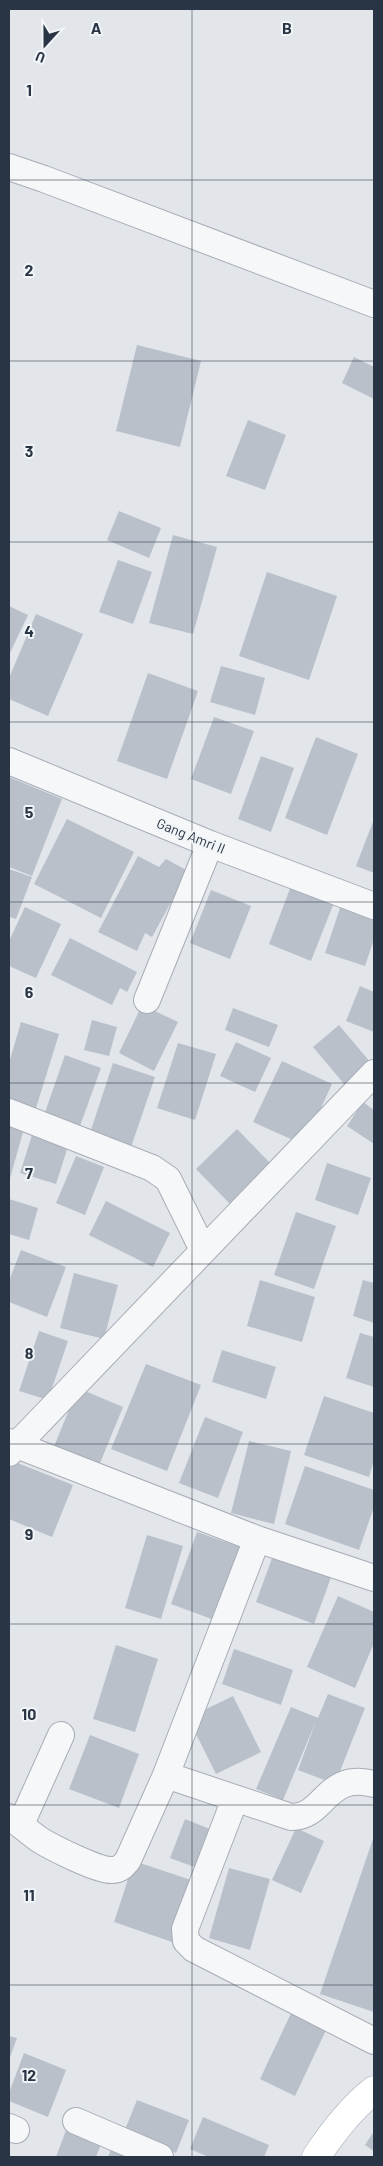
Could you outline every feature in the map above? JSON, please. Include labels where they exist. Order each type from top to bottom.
[{"type":"main road","points":[[316,2157],[363,2099],[374,2090]]},
{"type":"street","points":[[9,167],[54,182],[374,304]]},
{"type":"street","name":"Gang Amri II","points":[[9,761],[210,844],[374,906]]},
{"type":"street","points":[[147,1000],[210,844]]},
{"type":"street","points":[[374,1073],[12,1447],[257,1539],[374,1578]]},
{"type":"street","points":[[9,1112],[152,1168],[168,1179],[203,1250]]},
{"type":"street","points":[[60,1735],[15,1820],[40,1840],[102,1869],[114,1870],[122,1868],[128,1860],[166,1775],[257,1539]]},
{"type":"street","points":[[166,1775],[291,1817],[301,1817],[307,1814],[341,1784],[355,1781],[374,1784]]},
{"type":"street","points":[[235,1799],[185,1929],[186,1940],[194,1949],[201,1953],[374,2041]]},
{"type":"street","points":[[76,2121],[160,2157]]},
{"type":"building","points":[[137,345],[201,361],[180,447],[116,431]]},
{"type":"building","points":[[354,357],[374,367],[374,399],[342,383]]},
{"type":"building","points":[[248,420],[286,435],[265,490],[226,476]]},
{"type":"building","points":[[119,511],[161,528],[149,558],[107,540]]},
{"type":"building","points":[[173,535],[217,547],[193,634],[149,623]]},
{"type":"building","points":[[118,560],[152,572],[133,624],[99,612]]},
{"type":"building","points":[[267,572],[337,596],[309,680],[239,656]]},
{"type":"building","points":[[9,606],[28,615],[9,655]]},
{"type":"building","points":[[36,614],[83,634],[48,716],[9,699],[9,678]]},
{"type":"building","points":[[221,666],[265,678],[255,715],[210,702]]},
{"type":"building","points":[[148,673],[198,691],[167,779],[117,761]]},
{"type":"building","points":[[214,717],[254,731],[231,794],[191,779]]},
{"type":"building","points":[[316,737],[358,754],[327,835],[285,818]]},
{"type":"building","points":[[261,756],[294,768],[271,832],[238,819]]},
{"type":"building","points":[[9,777],[62,799],[32,876],[9,867]]},
{"type":"building","points":[[67,819],[134,852],[101,918],[34,884]]},
{"type":"building","points":[[374,819],[374,873],[356,866]]},
{"type":"building","points":[[138,856],[159,867],[166,859],[188,871],[152,937],[145,933],[137,951],[98,932]]},
{"type":"building","points":[[9,869],[32,877],[16,919],[9,917]]},
{"type":"building","points":[[294,878],[337,895],[311,961],[269,944]]},
{"type":"building","points":[[211,890],[251,906],[230,959],[190,943]]},
{"type":"building","points":[[344,896],[374,907],[374,939],[365,966],[325,953]]},
{"type":"building","points":[[25,907],[61,924],[36,978],[9,966],[9,941]]},
{"type":"building","points":[[70,938],[137,972],[127,992],[120,988],[112,1005],[51,975]]},
{"type":"building","points":[[360,986],[374,992],[374,1032],[346,1021]]},
{"type":"building","points":[[142,1005],[178,1022],[154,1071],[119,1053]]},
{"type":"building","points":[[233,1008],[278,1025],[269,1047],[225,1030]]},
{"type":"building","points":[[92,1020],[117,1027],[109,1056],[84,1050]]},
{"type":"building","points":[[21,1022],[59,1034],[36,1108],[9,1099],[9,1063]]},
{"type":"building","points":[[339,1025],[371,1063],[345,1085],[313,1047]]},
{"type":"building","points":[[236,1042],[271,1058],[255,1092],[220,1076]]},
{"type":"building","points":[[178,1043],[216,1054],[195,1120],[157,1108]]},
{"type":"building","points":[[65,1055],[101,1068],[77,1134],[42,1121]]},
{"type":"building","points":[[282,1061],[332,1084],[304,1145],[253,1122]]},
{"type":"building","points":[[113,1063],[155,1077],[130,1150],[89,1136]]},
{"type":"building","points":[[363,1102],[374,1110],[374,1144],[347,1126]]},
{"type":"building","points":[[9,1120],[25,1125],[9,1182]]},
{"type":"building","points":[[237,1129],[271,1164],[230,1204],[196,1169]]},
{"type":"building","points":[[33,1132],[69,1143],[56,1184],[20,1173]]},
{"type":"building","points":[[76,1156],[104,1167],[85,1215],[56,1203]]},
{"type":"building","points":[[327,1163],[371,1178],[358,1215],[315,1200]]},
{"type":"building","points":[[9,1199],[38,1208],[29,1240],[9,1234]]},
{"type":"building","points":[[106,1201],[170,1233],[153,1267],[89,1235]]},
{"type":"building","points":[[296,1212],[336,1226],[314,1289],[274,1275]]},
{"type":"building","points":[[21,1250],[66,1267],[47,1317],[9,1302],[9,1281]]},
{"type":"building","points":[[74,1273],[118,1285],[104,1339],[60,1328]]},
{"type":"building","points":[[260,1280],[315,1297],[302,1342],[247,1326]]},
{"type":"building","points":[[363,1280],[374,1283],[374,1323],[353,1316]]},
{"type":"building","points":[[39,1331],[68,1341],[48,1400],[19,1391]]},
{"type":"building","points":[[360,1333],[374,1337],[374,1387],[346,1378]]},
{"type":"building","points":[[222,1350],[276,1367],[266,1399],[212,1382]]},
{"type":"building","points":[[146,1364],[201,1385],[167,1471],[111,1449]]},
{"type":"building","points":[[78,1388],[123,1407],[98,1468],[53,1449]]},
{"type":"building","points":[[324,1396],[374,1413],[374,1460],[369,1477],[304,1455]]},
{"type":"building","points":[[205,1417],[243,1432],[218,1498],[179,1483]]},
{"type":"building","points":[[249,1441],[291,1451],[274,1524],[231,1513]]},
{"type":"building","points":[[10,1460],[73,1485],[52,1537],[9,1519]]},
{"type":"building","points":[[305,1466],[374,1490],[374,1507],[359,1550],[285,1524]]},
{"type":"building","points":[[197,1532],[243,1548],[217,1621],[171,1604]]},
{"type":"building","points":[[147,1535],[183,1546],[161,1619],[125,1608]]},
{"type":"building","points":[[275,1550],[333,1572],[314,1624],[256,1602]]},
{"type":"building","points":[[338,1596],[374,1612],[374,1643],[355,1688],[307,1667]]},
{"type":"building","points":[[116,1645],[158,1659],[135,1732],[93,1719]]},
{"type":"building","points":[[234,1649],[293,1670],[281,1705],[222,1684]]},
{"type":"building","points":[[328,1694],[365,1708],[335,1784],[298,1770],[316,1721],[283,1800],[256,1789],[291,1707],[318,1718]]},
{"type":"building","points":[[233,1696],[261,1752],[216,1774],[188,1718]]},
{"type":"building","points":[[90,1735],[139,1754],[119,1808],[69,1789]]},
{"type":"building","points":[[185,1819],[220,1833],[205,1871],[170,1858]]},
{"type":"building","points":[[296,1828],[324,1841],[301,1893],[272,1880]]},
{"type":"building","points":[[374,1836],[374,2012],[320,1994]]},
{"type":"building","points":[[134,1861],[194,1881],[175,1943],[114,1922]]},
{"type":"building","points":[[229,1868],[270,1879],[250,1950],[209,1938]]},
{"type":"building","points":[[293,2009],[328,2026],[295,2096],[260,2079]]},
{"type":"building","points":[[9,2036],[17,2038],[9,2060]]},
{"type":"building","points":[[24,2053],[66,2070],[48,2117],[9,2101],[9,2093]]},
{"type":"building","points":[[137,2100],[189,2120],[176,2153],[124,2132]]},
{"type":"building","points":[[203,2117],[269,2145],[264,2157],[209,2157],[190,2149]]},
{"type":"building","points":[[68,2125],[103,2139],[96,2157],[56,2157]]},
{"type":"building","points":[[374,2131],[374,2151],[365,2145]]},
{"type":"building","points":[[113,2145],[136,2157],[108,2157]]}]
